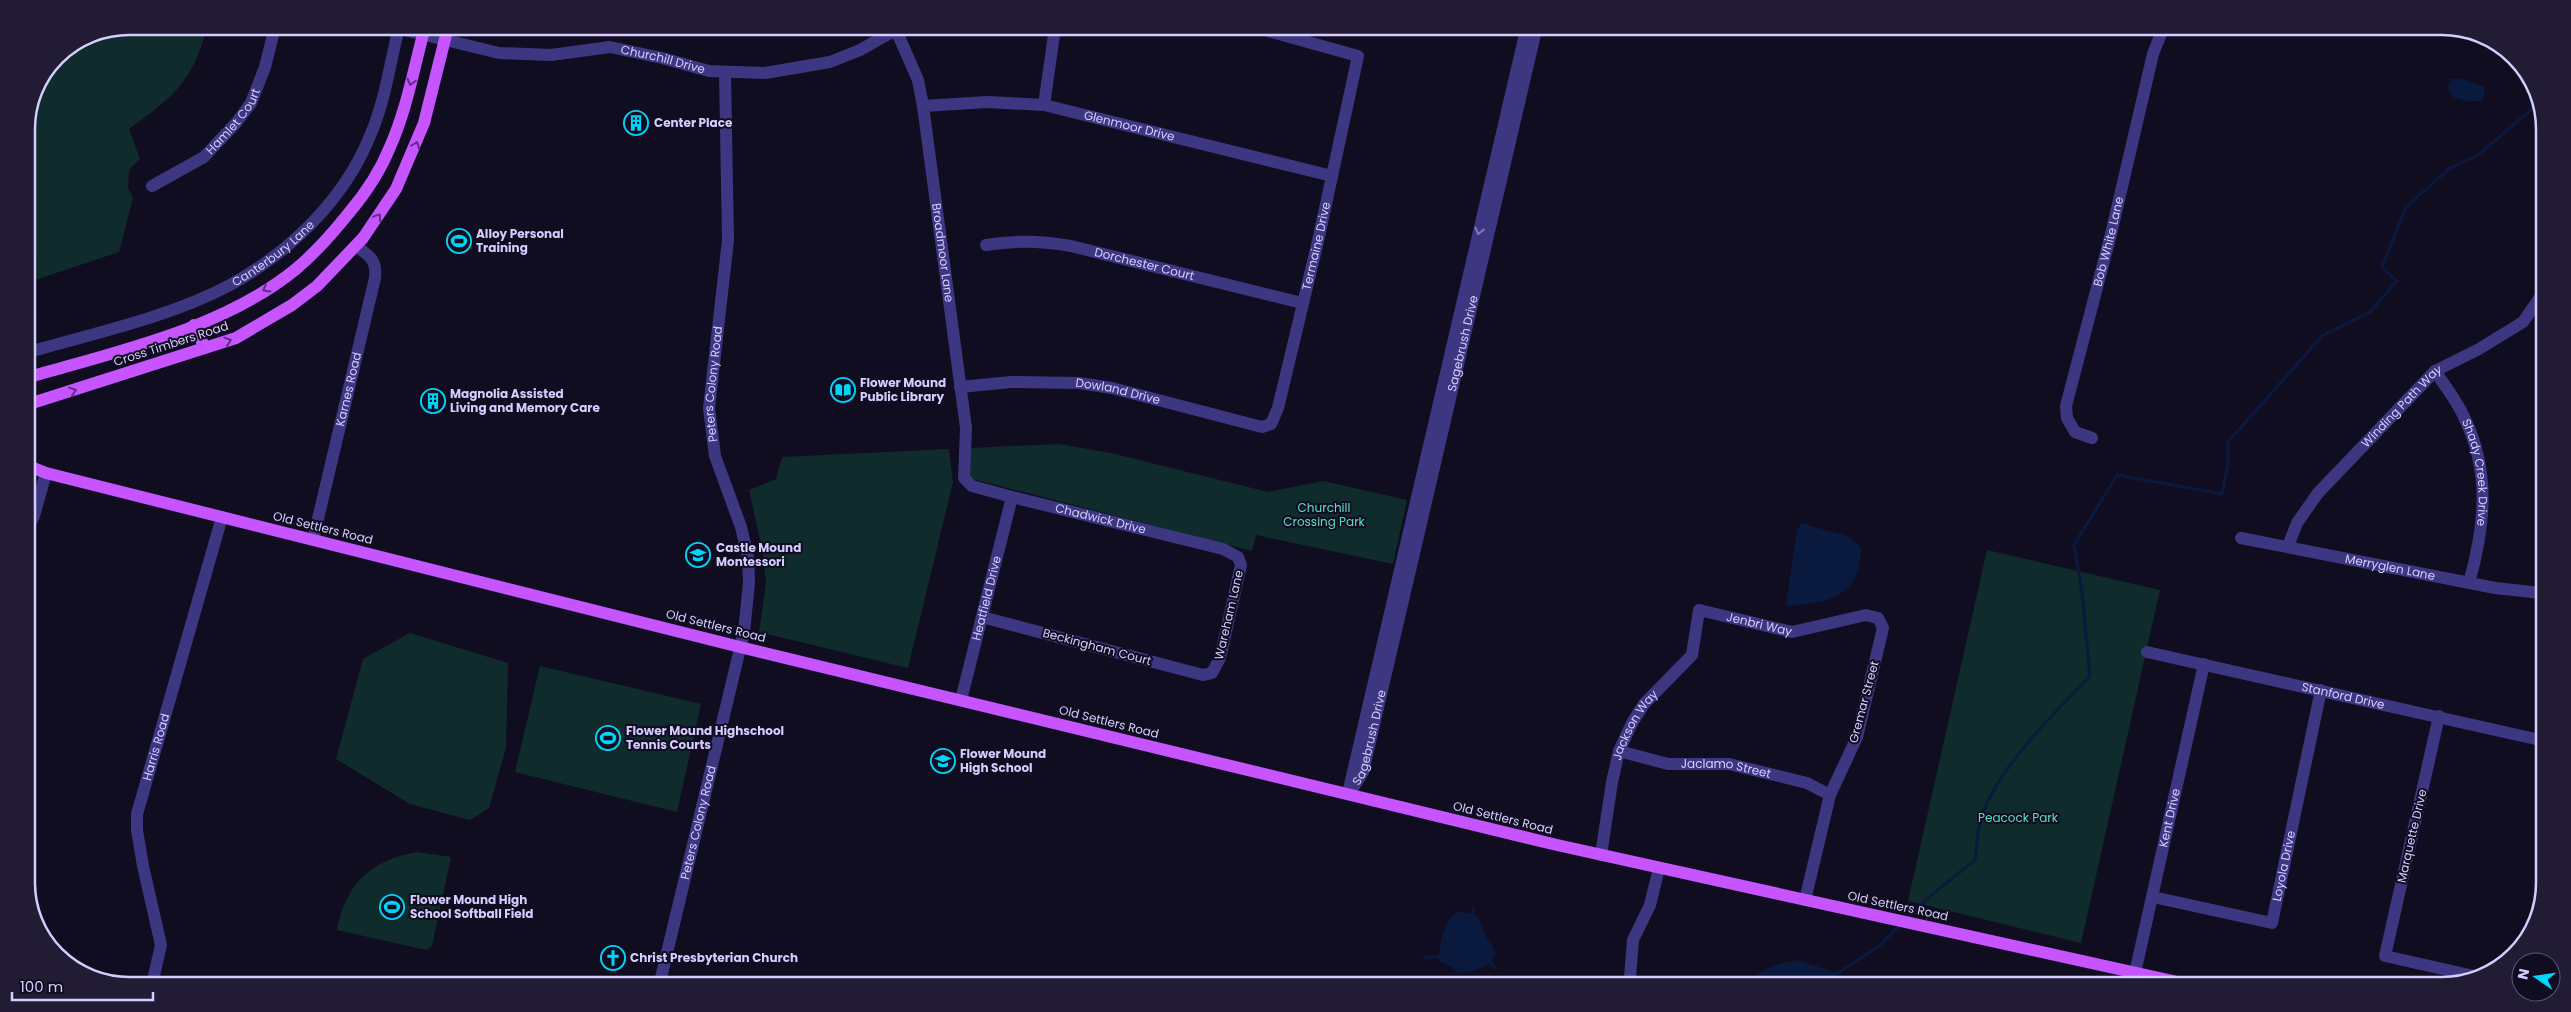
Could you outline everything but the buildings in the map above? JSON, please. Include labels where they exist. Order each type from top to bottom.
[{"type":"main road","name":"Cross Timbers Road","points":[[35,375],[194,325],[232,309],[295,269],[339,226],[377,174],[397,130],[423,35]]},
{"type":"main road","name":"Cross Timbers Road","points":[[35,403],[236,338],[292,305],[324,279],[356,246],[379,215],[407,165],[424,123],[446,35]]},
{"type":"main road","points":[[194,325],[205,348]]},
{"type":"main road","name":"Old Settlers Road","points":[[35,469],[46,473],[740,647],[1601,855],[2154,977]]},
{"type":"street","name":"Hamlet Court","points":[[152,186],[204,157],[236,123],[251,103],[265,67],[273,35]]},
{"type":"street","name":"Canterbury Lane","points":[[35,350],[171,310],[230,285],[262,264],[306,229],[340,192],[357,165],[371,135],[394,35]]},
{"type":"street","name":"Churchill Drive","points":[[452,35],[499,52],[537,54],[610,47],[662,58],[709,71],[765,73],[830,62],[860,50],[886,35]]},
{"type":"street","name":"Broadmoor Lane","points":[[899,35],[918,80],[923,106],[960,387],[966,448],[964,478]]},
{"type":"street","points":[[1044,105],[1053,35]]},
{"type":"street","name":"Termaine Drive","points":[[1271,424],[1278,408],[1358,56],[1294,35]]},
{"type":"street","name":"Sagebrush Drive","points":[[1349,794],[1363,772],[1525,35]]},
{"type":"street","name":"Sagebrush Drive","points":[[1439,422],[1535,35]]},
{"type":"street","name":"Bob White Lane","points":[[2092,438],[2075,432],[2067,418],[2066,406],[2111,234],[2151,62],[2161,35]]},
{"type":"street","name":"Peters Colony Road","points":[[661,977],[740,647],[748,599],[748,557],[741,528],[715,456],[710,408],[728,240],[725,73]]},
{"type":"street","name":"Glenmoor Drive","points":[[923,106],[987,102],[1044,105],[1332,176]]},
{"type":"street","name":"Dorchester Court","points":[[986,245],[1019,241],[1046,241],[1302,303]]},
{"type":"street","name":"Karnes Road","points":[[313,540],[375,278],[376,267],[372,257],[356,246]]},
{"type":"street","name":"Winding Path Way","points":[[2288,546],[2297,523],[2318,493],[2435,372],[2523,322],[2536,303]]},
{"type":"street","name":"Shady Creek Drive","points":[[2435,372],[2464,416],[2474,442],[2484,494],[2480,543],[2469,583]]},
{"type":"street","name":"Dowland Drive","points":[[960,387],[1011,382],[1078,383],[1112,388],[1262,427],[1271,424]]},
{"type":"street","points":[[35,512],[46,473]]},
{"type":"street","name":"Chadwick Drive","points":[[964,478],[972,486],[1223,549],[1238,557]]},
{"type":"street","name":"Heatfield Drive","points":[[962,700],[1012,497]]},
{"type":"street","name":"Harris Road","points":[[154,977],[161,945],[142,866],[136,830],[137,814],[222,517]]},
{"type":"street","name":"Merryglen Lane","points":[[2241,538],[2469,583],[2536,592]]},
{"type":"street","name":"Wareham Lane","points":[[1212,673],[1220,658],[1239,575],[1241,565],[1238,557]]},
{"type":"street","name":"Jenbri Way","points":[[1699,610],[1792,632],[1866,615],[1878,618]]},
{"type":"street","name":"Jackson Way","points":[[1601,855],[1612,782],[1619,751],[1632,723],[1644,704],[1692,655],[1699,610]]},
{"type":"street","name":"Beckingham Court","points":[[982,617],[1204,675],[1212,673]]},
{"type":"street","name":"Gremar Street","points":[[1804,900],[1830,795],[1857,737],[1883,628],[1878,618]]},
{"type":"street","name":"Stanford Drive","points":[[2148,652],[2536,739]]},
{"type":"street","name":"Kent Drive","points":[[2135,973],[2204,664]]},
{"type":"street","name":"Loyola Drive","points":[[2153,897],[2272,923],[2321,690]]},
{"type":"street","name":"Marquette Drive","points":[[2439,716],[2385,956],[2465,974]]},
{"type":"street","name":"Jaclamo Street","points":[[1619,751],[1668,764],[1729,764],[1807,783],[1830,795]]},
{"type":"street","points":[[1630,977],[1633,940],[1650,905],[1659,868]]},
{"type":"green space","points":[[123,35],[205,35],[188,75],[158,108],[129,129],[140,159],[129,170],[128,188],[133,198],[119,252],[35,280],[35,129],[38,105],[42,93],[58,67],[67,58],[93,42]]},
{"type":"green space","name":"Churchill Crossing Park","points":[[1059,444],[1111,453],[1268,492],[1323,481],[1407,500],[1393,564],[1256,535],[1252,551],[969,478],[971,448]]},
{"type":"green space","points":[[949,449],[953,482],[908,668],[759,632],[766,583],[762,548],[749,490],[776,479],[782,457]]},
{"type":"green space","name":"Peacock Park","points":[[1987,550],[2160,590],[2081,943],[1908,901]]},
{"type":"green space","points":[[410,633],[508,663],[506,748],[489,808],[470,820],[410,804],[336,759],[363,659]]},
{"type":"green space","name":"Flower Mound Highschool Tennis Courts","points":[[540,666],[701,704],[677,812],[515,772]]},
{"type":"green space","name":"Flower Mound High School Softball Field","points":[[417,852],[451,857],[432,946],[426,950],[337,930],[347,899],[363,877],[373,868],[386,861]]},
{"type":"water","points":[[2451,79],[2462,79],[2485,87],[2482,101],[2467,101],[2453,97],[2447,88]]},
{"type":"water","points":[[1801,523],[1850,537],[1861,548],[1860,564],[1849,587],[1840,594],[1817,602],[1788,606],[1786,604],[1797,530]]},
{"type":"water","points":[[1459,912],[1474,915],[1479,919],[1495,952],[1491,962],[1487,965],[1469,972],[1458,973],[1450,966],[1439,961],[1439,956],[1446,925],[1454,914]]},
{"type":"water","points":[[1796,960],[1838,973],[1839,977],[1751,977],[1781,964]]},
{"type":"waterway","points":[[1906,919],[1935,892],[1975,860],[1981,818],[1988,800],[1999,781],[2028,742],[2090,676],[2082,592],[2074,545],[2117,475],[2222,494],[2228,464],[2228,442],[2322,336],[2370,312],[2397,281],[2382,267],[2406,207],[2450,168],[2478,155],[2533,108]]},
{"type":"waterway","points":[[1472,917],[1474,908]]},
{"type":"waterway","points":[[1836,974],[1878,947],[1900,925]]},
{"type":"waterway","points":[[1424,958],[1440,956]]},
{"type":"waterway","points":[[1489,961],[1495,968]]},
{"type":"place","name":"Center Place","points":[[636,123]]},
{"type":"place","name":"Alloy Personal Training","points":[[459,241]]},
{"type":"place","name":"Flower Mound Public Library","points":[[843,390]]},
{"type":"place","name":"Magnolia Assisted Living and Memory Care","points":[[433,401]]},
{"type":"place","name":"Castle Mound Montessori","points":[[698,555]]},
{"type":"place","name":"Flower Mound Highschool Tennis Courts","points":[[608,738]]},
{"type":"place","name":"Flower Mound High School","points":[[943,761]]},
{"type":"place","name":"Flower Mound High School Softball Field","points":[[392,907]]},
{"type":"place","name":"Christ Presbyterian Church","points":[[613,958]]}]
